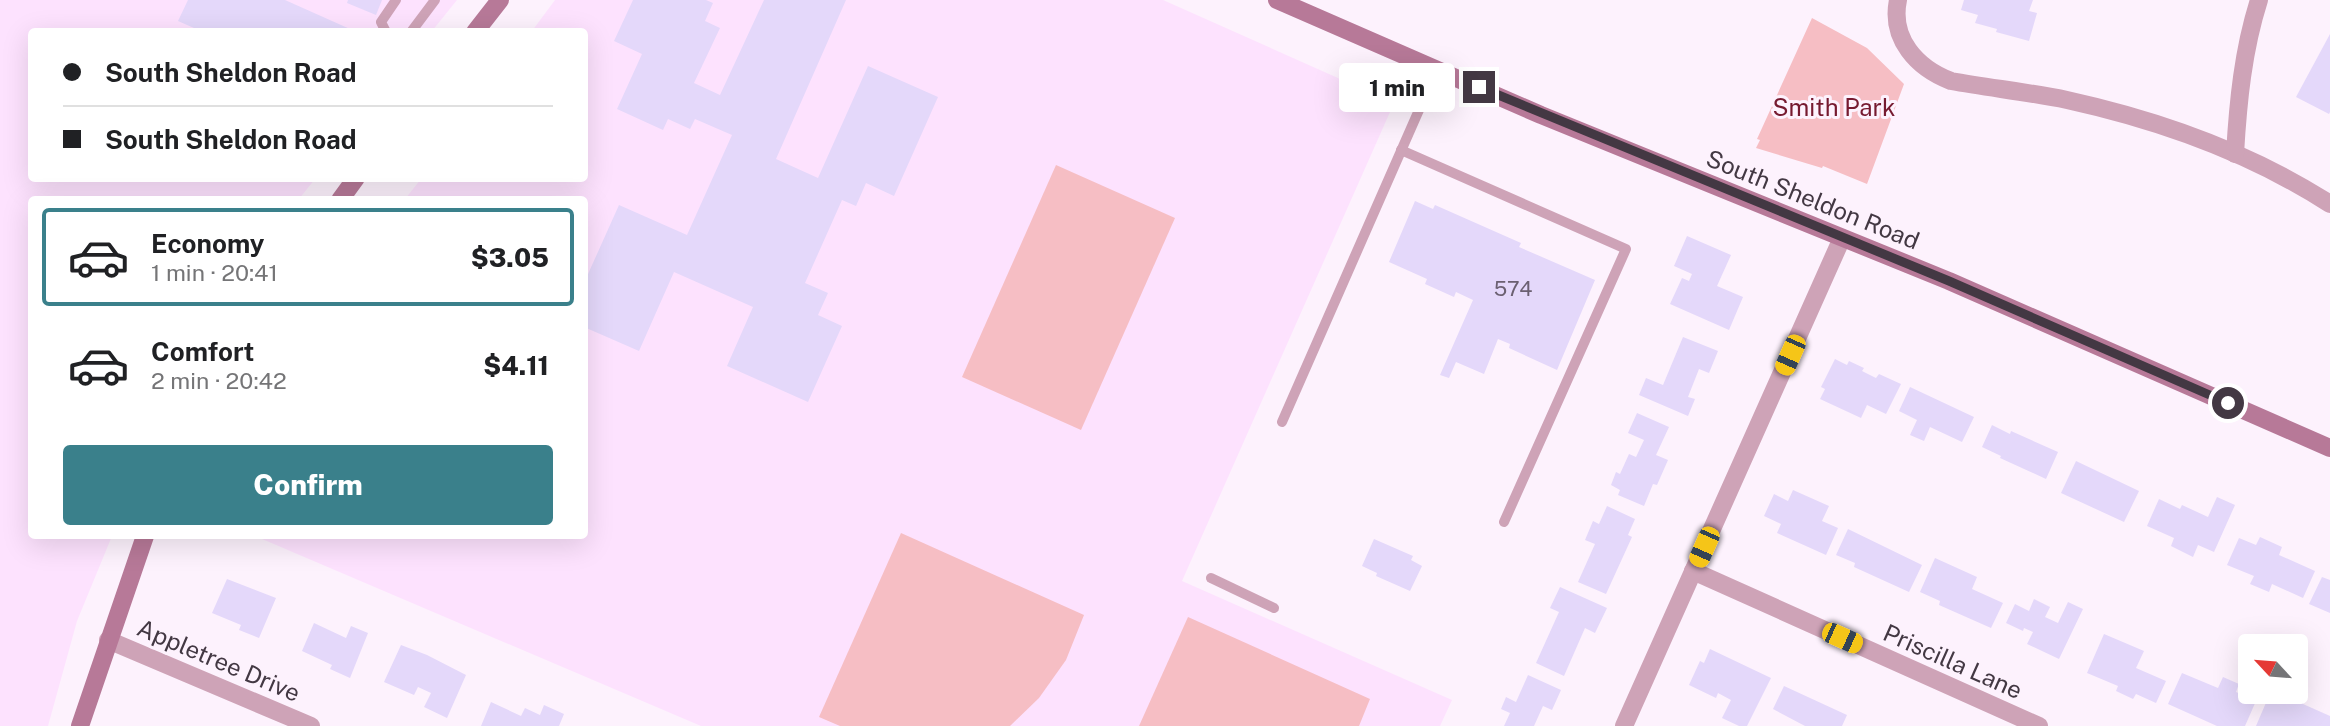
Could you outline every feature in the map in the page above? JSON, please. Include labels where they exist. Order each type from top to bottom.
[{"type":"main road","points":[[478,28],[500,0]]},
{"type":"main road","name":"South Sheldon Road","points":[[1277,0],[1541,115],[1949,281],[2330,448]]},
{"type":"main road","points":[[80,726],[144,539]]},
{"type":"street","points":[[1898,0],[1898,24],[1903,41],[1920,65],[1934,75],[1951,81],[2065,100],[2127,115],[2235,154],[2280,175],[2330,204]]},
{"type":"street","points":[[2235,154],[2241,78],[2259,0]]},
{"type":"street","points":[[1624,726],[1842,238]]},
{"type":"street","name":"Priscilla Lane","points":[[1693,571],[2039,726]]},
{"type":"street","name":"Appletree Drive","points":[[108,640],[311,726]]},
{"type":"lane","points":[[384,28],[381,22],[396,0]]},
{"type":"lane","points":[[414,28],[435,0]]},
{"type":"lane","points":[[1282,422],[1437,69]]},
{"type":"lane","points":[[1401,150],[1626,250],[1504,522]]},
{"type":"lane","points":[[1211,578],[1274,608]]},
{"type":"shaded area","points":[[0,0],[457,0],[434,28],[28,28],[28,182],[313,182],[301,196],[28,196],[28,539],[111,539],[77,621],[48,726],[0,726]]},
{"type":"shaded area","points":[[555,0],[1163,0],[1394,103],[1182,581],[1452,700],[1440,726],[701,726],[262,539],[588,539],[588,196],[407,196],[419,182],[588,182],[588,28],[534,28]]},
{"type":"green space","name":"Smith Park","points":[[1812,18],[1867,48],[1904,84],[1867,184],[1823,166],[1822,168],[1756,148],[1760,140],[1757,139]]},
{"type":"green space","points":[[1056,165],[1175,218],[1081,430],[962,377]]},
{"type":"green space","points":[[901,533],[1084,615],[1066,660],[1039,698],[1010,726],[840,726],[819,717]]},
{"type":"green space","points":[[1188,617],[1370,699],[1359,726],[1139,726]]},
{"type":"building","points":[[188,0],[285,0],[348,28],[194,28],[178,21]]},
{"type":"building","points":[[348,0],[382,0],[376,15],[347,3]]},
{"type":"building","points":[[633,0],[706,0],[713,3],[705,21],[720,28],[694,83],[720,95],[764,0],[846,0],[776,159],[818,178],[868,66],[938,97],[894,196],[866,183],[856,206],[842,200],[805,283],[828,293],[818,315],[842,326],[808,402],[727,366],[753,307],[674,272],[639,351],[588,329],[588,274],[619,205],[687,235],[732,135],[695,119],[690,129],[668,119],[663,130],[617,109],[642,54],[614,41]]},
{"type":"building","points":[[1964,0],[2033,0],[2029,11],[2037,13],[2029,41],[1975,23],[1978,15],[1961,10]]},
{"type":"building","points":[[2330,34],[2330,112],[2329,114],[2296,97]]},
{"type":"building","points":[[1415,201],[1433,209],[1435,205],[1521,243],[1519,247],[1595,280],[1557,370],[1509,348],[1510,344],[1498,339],[1484,374],[1456,362],[1449,378],[1440,375],[1473,300],[1456,292],[1454,297],[1425,284],[1427,279],[1389,262]]},
{"type":"building","points":[[1687,236],[1731,255],[1717,286],[1743,297],[1729,330],[1670,304],[1682,278],[1689,281],[1692,274],[1674,266]]},
{"type":"building","points":[[1683,337],[1718,351],[1709,373],[1699,369],[1688,397],[1695,399],[1688,416],[1639,395],[1646,378],[1663,385]]},
{"type":"building","points":[[1835,359],[1847,365],[1849,361],[1876,378],[1879,374],[1901,384],[1886,414],[1867,405],[1861,418],[1820,399],[1825,389],[1821,387]]},
{"type":"building","points":[[1910,387],[1974,417],[1962,442],[1930,427],[1924,441],[1910,435],[1917,420],[1899,411]]},
{"type":"building","points":[[1637,413],[1669,427],[1656,455],[1668,460],[1657,485],[1653,484],[1644,506],[1618,495],[1620,490],[1611,485],[1616,472],[1620,474],[1629,454],[1636,457],[1644,440],[1628,433]]},
{"type":"building","points":[[1992,425],[2058,452],[2046,479],[1982,447]]},
{"type":"building","points":[[2076,461],[2139,491],[2124,522],[2061,493]]},
{"type":"building","points":[[1793,490],[1829,506],[1822,521],[1838,528],[1826,555],[1777,533],[1781,524],[1764,516],[1774,494],[1788,501]]},
{"type":"building","points":[[2217,497],[2235,505],[2214,552],[2198,545],[2193,557],[2171,546],[2174,538],[2147,526],[2159,499],[2180,509],[2182,505],[2208,517]]},
{"type":"building","points":[[1607,506],[1635,519],[1628,535],[1632,537],[1606,594],[1578,582],[1595,544],[1585,540],[1593,521],[1599,524]]},
{"type":"building","points":[[1848,529],[1922,565],[1909,592],[1854,567],[1855,563],[1836,555]]},
{"type":"building","points":[[2260,537],[2282,547],[2279,555],[2315,571],[2303,598],[2272,584],[2269,592],[2250,584],[2254,576],[2227,565],[2239,538],[2256,545]]},
{"type":"building","points":[[1374,539],[1413,556],[1411,560],[1422,566],[1410,591],[1376,576],[1377,573],[1362,566]]},
{"type":"building","points":[[1935,558],[1977,577],[1972,589],[2003,603],[1991,628],[1939,605],[1940,601],[1920,592]]},
{"type":"building","points":[[2322,577],[2330,580],[2330,613],[2309,604]]},
{"type":"building","points":[[227,579],[276,598],[259,638],[239,630],[241,625],[212,613]]},
{"type":"building","points":[[1560,587],[1607,608],[1595,633],[1585,628],[1564,676],[1536,663],[1559,612],[1550,608]]},
{"type":"building","points":[[2034,599],[2050,607],[2045,617],[2058,623],[2068,602],[2083,609],[2059,659],[2027,644],[2033,632],[2024,628],[2023,631],[2006,623],[2015,604],[2029,611]]},
{"type":"building","points":[[314,623],[346,638],[351,626],[368,633],[350,678],[330,669],[332,665],[302,651]]},
{"type":"building","points":[[2104,634],[2144,651],[2136,668],[2166,681],[2156,703],[2136,694],[2133,699],[2116,691],[2118,686],[2087,673]]},
{"type":"building","points":[[401,645],[466,675],[447,718],[424,707],[431,693],[418,687],[414,695],[384,682]]},
{"type":"building","points":[[1710,649],[1771,678],[1747,726],[1739,726],[1722,718],[1731,700],[1718,693],[1716,698],[1689,685],[1700,661],[1704,663]]},
{"type":"building","points":[[2182,673],[2218,688],[2223,677],[2238,684],[2238,704],[2255,704],[2245,726],[2217,726],[2168,704]]},
{"type":"building","points":[[1528,675],[1561,690],[1552,710],[1543,706],[1534,726],[1504,726],[1510,713],[1501,709],[1506,697],[1516,702]]},
{"type":"building","points":[[1784,686],[1847,715],[1842,726],[1805,726],[1773,709]]},
{"type":"building","points":[[491,702],[521,716],[525,708],[540,715],[544,705],[564,714],[559,726],[481,726]]},
{"type":"building","points":[[2265,704],[2303,704],[2330,716],[2330,726],[2256,726]]},
{"type":"route","points":[[1479,87],[1541,115],[1949,281],[2228,403]]}]
